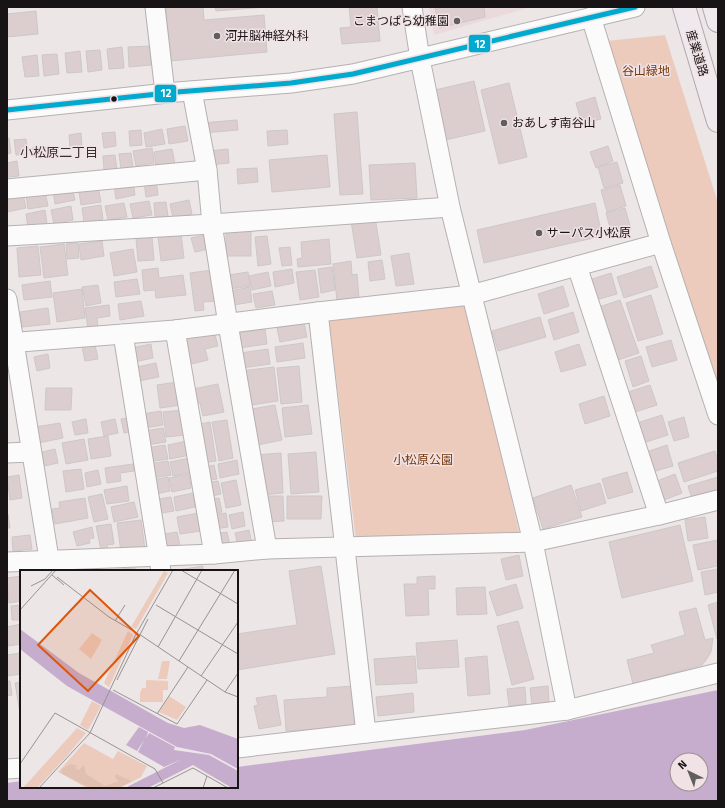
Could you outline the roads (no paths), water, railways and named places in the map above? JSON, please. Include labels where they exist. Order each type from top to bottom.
[{"type":"main road","name":"産業道路","points":[[684,7],[718,121]]},
{"type":"main road","points":[[714,7],[718,21]]},
{"type":"street","points":[[155,7],[165,93]]},
{"type":"street","points":[[412,7],[420,59],[450,207],[533,542],[567,710]]},
{"type":"street","points":[[7,110],[165,93],[292,83],[353,74],[635,7]]},
{"type":"street","points":[[591,17],[661,243],[718,415]]},
{"type":"street","points":[[192,91],[207,170],[212,224],[228,324],[267,549]]},
{"type":"street","points":[[7,188],[207,170]]},
{"type":"street","points":[[7,236],[212,224],[450,207]]},
{"type":"street","points":[[10,343],[175,330],[471,295],[661,243]]},
{"type":"street","points":[[578,266],[659,515]]},
{"type":"street","points":[[7,299],[10,343],[31,452],[50,566]]},
{"type":"street","points":[[318,312],[366,733]]},
{"type":"street","points":[[175,330],[214,554]]},
{"type":"street","points":[[123,334],[160,563]]},
{"type":"street","points":[[7,453],[31,452]]},
{"type":"street","points":[[7,562],[50,566],[160,563],[214,554],[267,549],[533,542],[659,515],[718,500]]},
{"type":"street","points":[[238,748],[500,719],[567,710],[718,673]]},
{"type":"street","points":[[7,769],[20,768]]},
{"type":"place","name":"こまつばら幼稚園","points":[[457,21]]},
{"type":"place","name":"河井脳神経外科","points":[[217,36]]},
{"type":"place","name":"おあしす南谷山","points":[[504,123]]},
{"type":"place","name":"サーパス小松原","points":[[539,233]]},
{"type":"district","name":"小松原二丁目","points":[[59,152]]},
{"type":"park label","name":"谷山緑地","points":[[646,71]]},
{"type":"park label","name":"小松原公園","points":[[423,460]]}]
